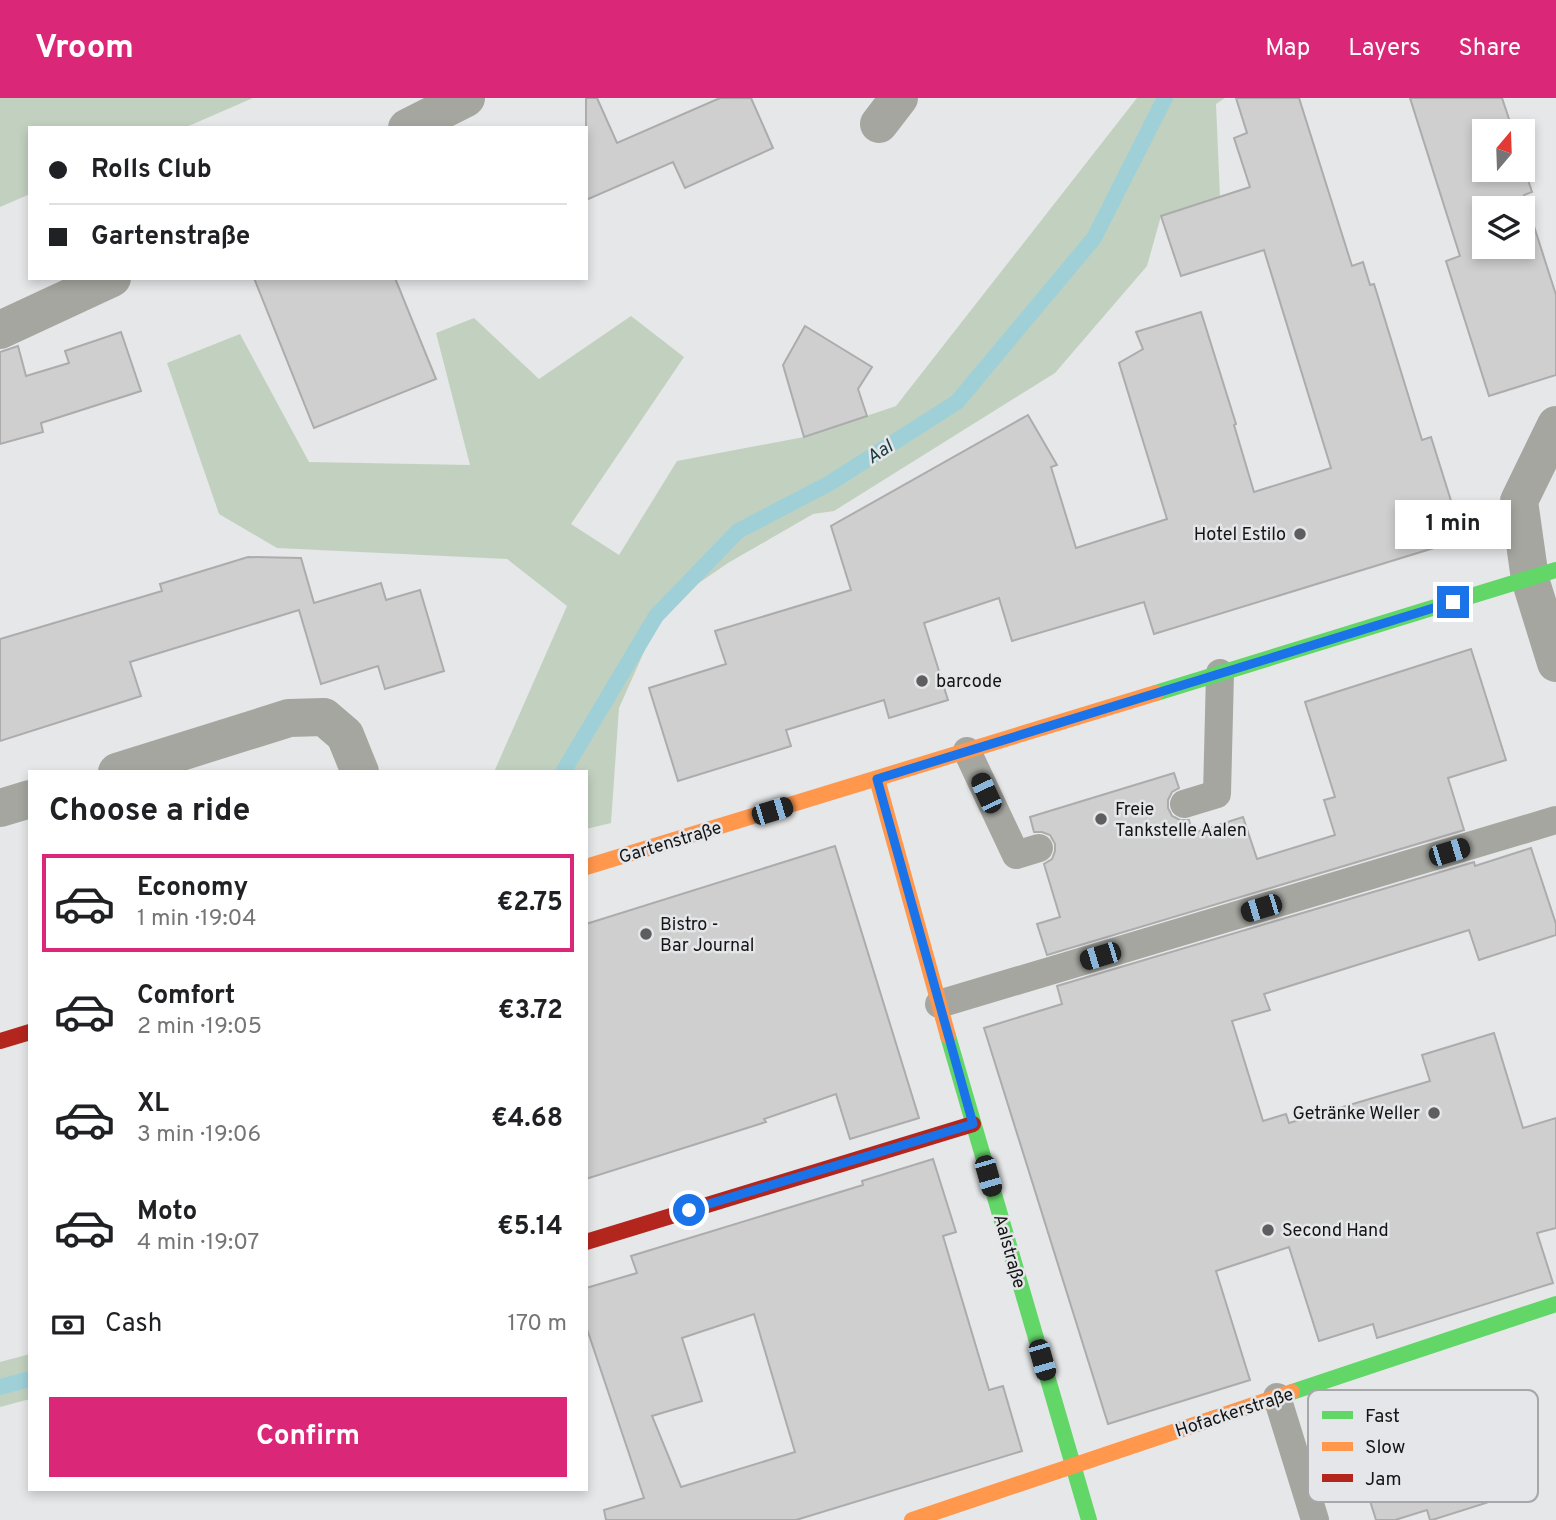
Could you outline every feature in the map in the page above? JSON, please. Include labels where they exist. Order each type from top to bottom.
[{"type":"street","points":[[411,126],[466,98]]},
{"type":"street","points":[[0,330],[108,280]]},
{"type":"street","points":[[1556,425],[1519,501],[1543,575],[1556,663]]},
{"type":"street","name":"Gartenstraße","points":[[588,866],[1543,575]]},
{"type":"street","points":[[123,770],[289,718],[324,717],[345,735],[359,770]]},
{"type":"street","name":"Aalstraße","points":[[877,779],[973,1124],[1089,1520]]},
{"type":"street","points":[[0,808],[28,800]]},
{"type":"street","points":[[0,1041],[28,1033]]},
{"type":"street","points":[[588,1241],[973,1124]]},
{"type":"street","name":"Hofackerstraße","points":[[912,1520],[1556,1304]]},
{"type":"lane","points":[[1184,804],[1217,794],[1220,673]]},
{"type":"lane","points":[[967,751],[1016,855],[1039,848]]},
{"type":"lane","points":[[939,1004],[1556,820]]},
{"type":"lane","points":[[1278,1397],[1308,1497]]},
{"type":"lane","points":[[1310,1502],[1315,1520]]},
{"type":"green space","points":[[0,98],[253,98],[189,126],[28,126],[28,195],[0,207]]},
{"type":"green space","points":[[1137,98],[1225,98],[1216,104],[1220,197],[1161,216],[1147,266],[1055,373],[834,511],[813,514],[728,563],[664,607],[619,708],[611,823],[588,829],[588,770],[495,770],[567,606],[507,559],[277,548],[219,514],[167,363],[240,334],[309,462],[470,465],[436,333],[474,318],[539,379],[631,316],[684,357],[571,524],[619,555],[677,461],[804,437],[896,406]]},
{"type":"green space","points":[[28,1355],[28,1400],[0,1407],[0,1362]]},
{"type":"building","points":[[586,98],[597,98],[617,143],[720,98],[751,98],[773,148],[685,188],[673,162],[588,199]]},
{"type":"building","points":[[1236,98],[1299,98],[1352,266],[1363,262],[1370,285],[1374,284],[1422,440],[1431,437],[1463,539],[1154,634],[1144,602],[1012,641],[999,598],[924,623],[948,700],[889,718],[884,700],[786,730],[791,746],[678,781],[649,688],[726,664],[715,631],[851,590],[831,526],[1028,415],[1057,465],[1051,467],[1076,548],[1167,519],[1119,363],[1143,349],[1136,332],[1201,312],[1254,492],[1331,468],[1264,250],[1181,276],[1161,216],[1250,187],[1234,138],[1247,133]]},
{"type":"building","points":[[1410,98],[1502,98],[1509,119],[1472,119],[1472,182],[1529,182],[1532,192],[1524,196],[1472,196],[1472,259],[1535,259],[1535,229],[1556,295],[1556,375],[1489,396],[1446,261],[1460,256]]},
{"type":"building","points":[[255,280],[396,280],[436,379],[314,428]]},
{"type":"building","points":[[805,326],[872,367],[858,389],[867,416],[804,437],[783,365]]},
{"type":"building","points":[[121,332],[141,391],[41,423],[43,432],[0,444],[0,352],[18,346],[26,376],[69,363],[65,351]]},
{"type":"building","points":[[248,557],[301,558],[314,603],[381,583],[386,600],[420,590],[444,671],[385,689],[378,666],[321,684],[299,610],[130,662],[141,696],[0,741],[0,639],[162,591],[160,584]]},
{"type":"building","points":[[1471,649],[1506,760],[1448,778],[1464,830],[1047,955],[1037,924],[1060,917],[1044,864],[1052,859],[1055,844],[1050,835],[1034,832],[1030,817],[1174,773],[1179,788],[1172,792],[1168,800],[1172,816],[1189,820],[1193,833],[1243,817],[1257,859],[1335,835],[1324,800],[1335,797],[1305,702]]},
{"type":"building","points":[[835,846],[919,1118],[850,1139],[836,1094],[764,1119],[766,1122],[588,1178],[588,923]]},
{"type":"building","points":[[1531,848],[1556,924],[1556,935],[1479,960],[1469,930],[1264,994],[1270,1010],[1232,1021],[1263,1121],[1286,1114],[1289,1123],[1430,1081],[1422,1055],[1494,1033],[1523,1128],[1556,1118],[1556,1228],[1537,1233],[1553,1283],[1377,1338],[1373,1324],[1319,1341],[1289,1247],[1216,1271],[1250,1380],[1108,1424],[984,1028],[1062,1004],[1057,986],[1474,862],[1475,866]]},
{"type":"building","points":[[933,1159],[956,1232],[943,1236],[989,1390],[1003,1386],[1022,1451],[796,1520],[606,1520],[604,1510],[644,1498],[588,1332],[588,1287],[637,1273],[631,1256],[863,1185],[862,1181]],"holes":[[[754,1314],[795,1452],[681,1487],[652,1416],[702,1401],[682,1338]]]},
{"type":"building","points":[[1370,1502],[1489,1502],[1432,1520],[1427,1510],[1395,1520],[1376,1520]]},
{"type":"waterway","name":"Aal","points":[[564,770],[656,616],[738,531],[830,483],[957,402],[1094,238],[1165,98]]},
{"type":"waterway","name":"Aal","points":[[0,1387],[28,1380]]},
{"type":"traffic: fast","points":[[1156,693],[1556,570]]},
{"type":"traffic: fast","points":[[948,1036],[1089,1520]]},
{"type":"traffic: fast","points":[[1292,1392],[1556,1304]]},
{"type":"traffic: slow","points":[[588,866],[1156,693]]},
{"type":"traffic: slow","points":[[877,779],[948,1036]]},
{"type":"traffic: slow","points":[[912,1520],[1292,1392]]},
{"type":"traffic: jam","points":[[0,1041],[28,1033]]},
{"type":"traffic: jam","points":[[588,1241],[973,1124]]},
{"type":"place","name":"Hotel Estilo","points":[[1300,534]]},
{"type":"place","name":"barcode","points":[[922,681]]},
{"type":"place","name":"Freie Tankstelle Aalen","points":[[1101,819]]},
{"type":"place","name":"Bistro - Bar Journal","points":[[646,934]]},
{"type":"place","name":"Getränke Weller","points":[[1434,1113]]},
{"type":"place","name":"Second Hand","points":[[1268,1230]]},
{"type":"route","points":[[689,1210],[973,1124],[877,779],[1453,602]]}]
